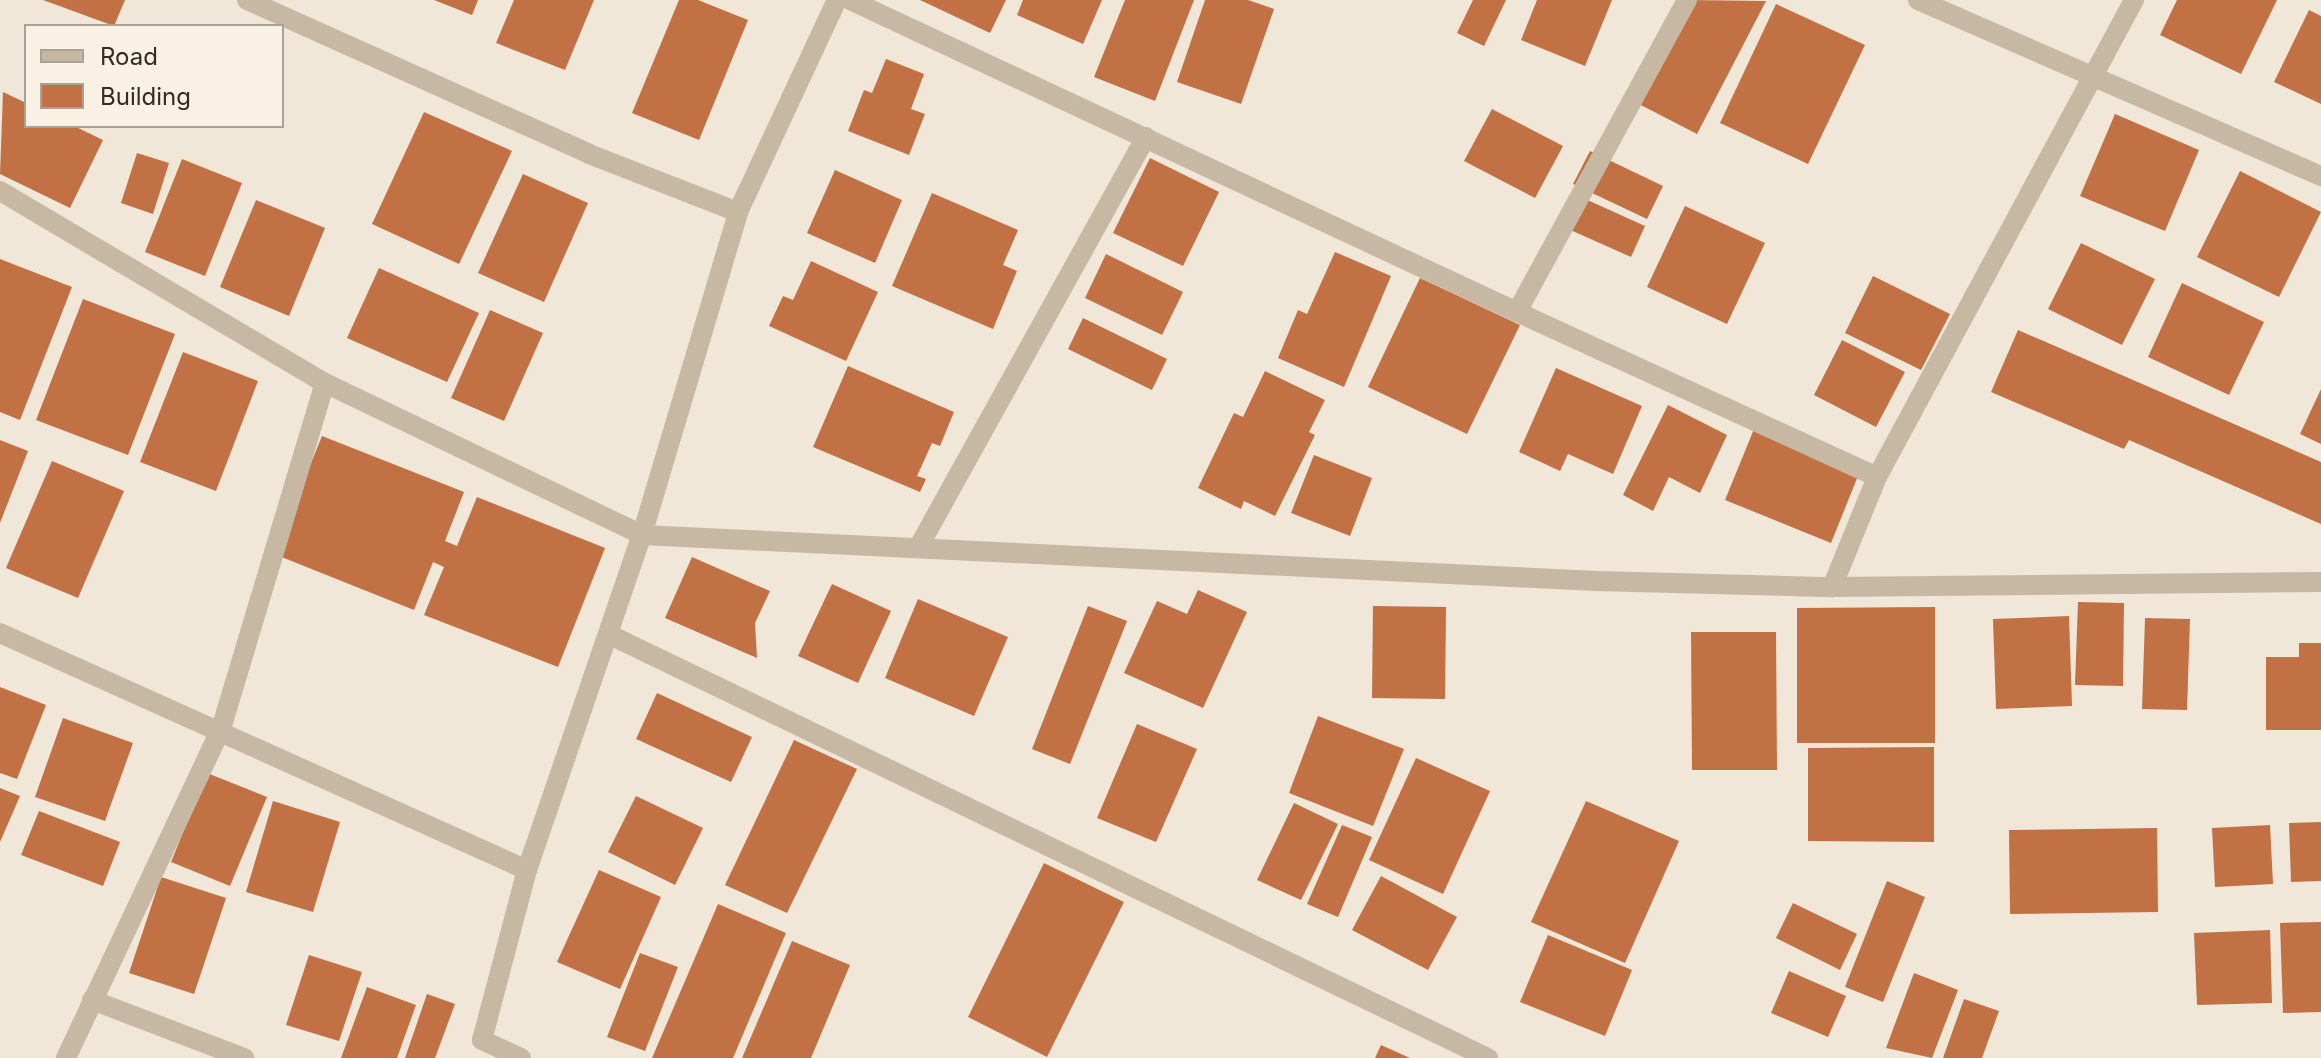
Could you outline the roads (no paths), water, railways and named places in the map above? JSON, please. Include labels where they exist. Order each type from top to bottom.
[{"type":"street","points":[[247,0],[589,154],[738,212]]},
{"type":"street","points":[[521,1058],[478,1049],[527,870],[642,535],[738,212],[837,0]]},
{"type":"street","points":[[850,0],[1877,477]]},
{"type":"street","points":[[1517,312],[1687,0]]},
{"type":"street","points":[[1918,0],[2321,176]]},
{"type":"street","points":[[1832,587],[1877,477],[2096,77],[2134,0]]},
{"type":"street","points":[[918,548],[1146,137]]},
{"type":"street","points":[[0,191],[325,383],[642,535],[1832,587],[2321,582]]},
{"type":"street","points":[[66,1058],[221,729],[325,383]]},
{"type":"street","points":[[0,633],[221,729],[527,870]]},
{"type":"street","points":[[608,634],[1488,1058]]},
{"type":"street","points":[[92,1000],[244,1058]]}]
